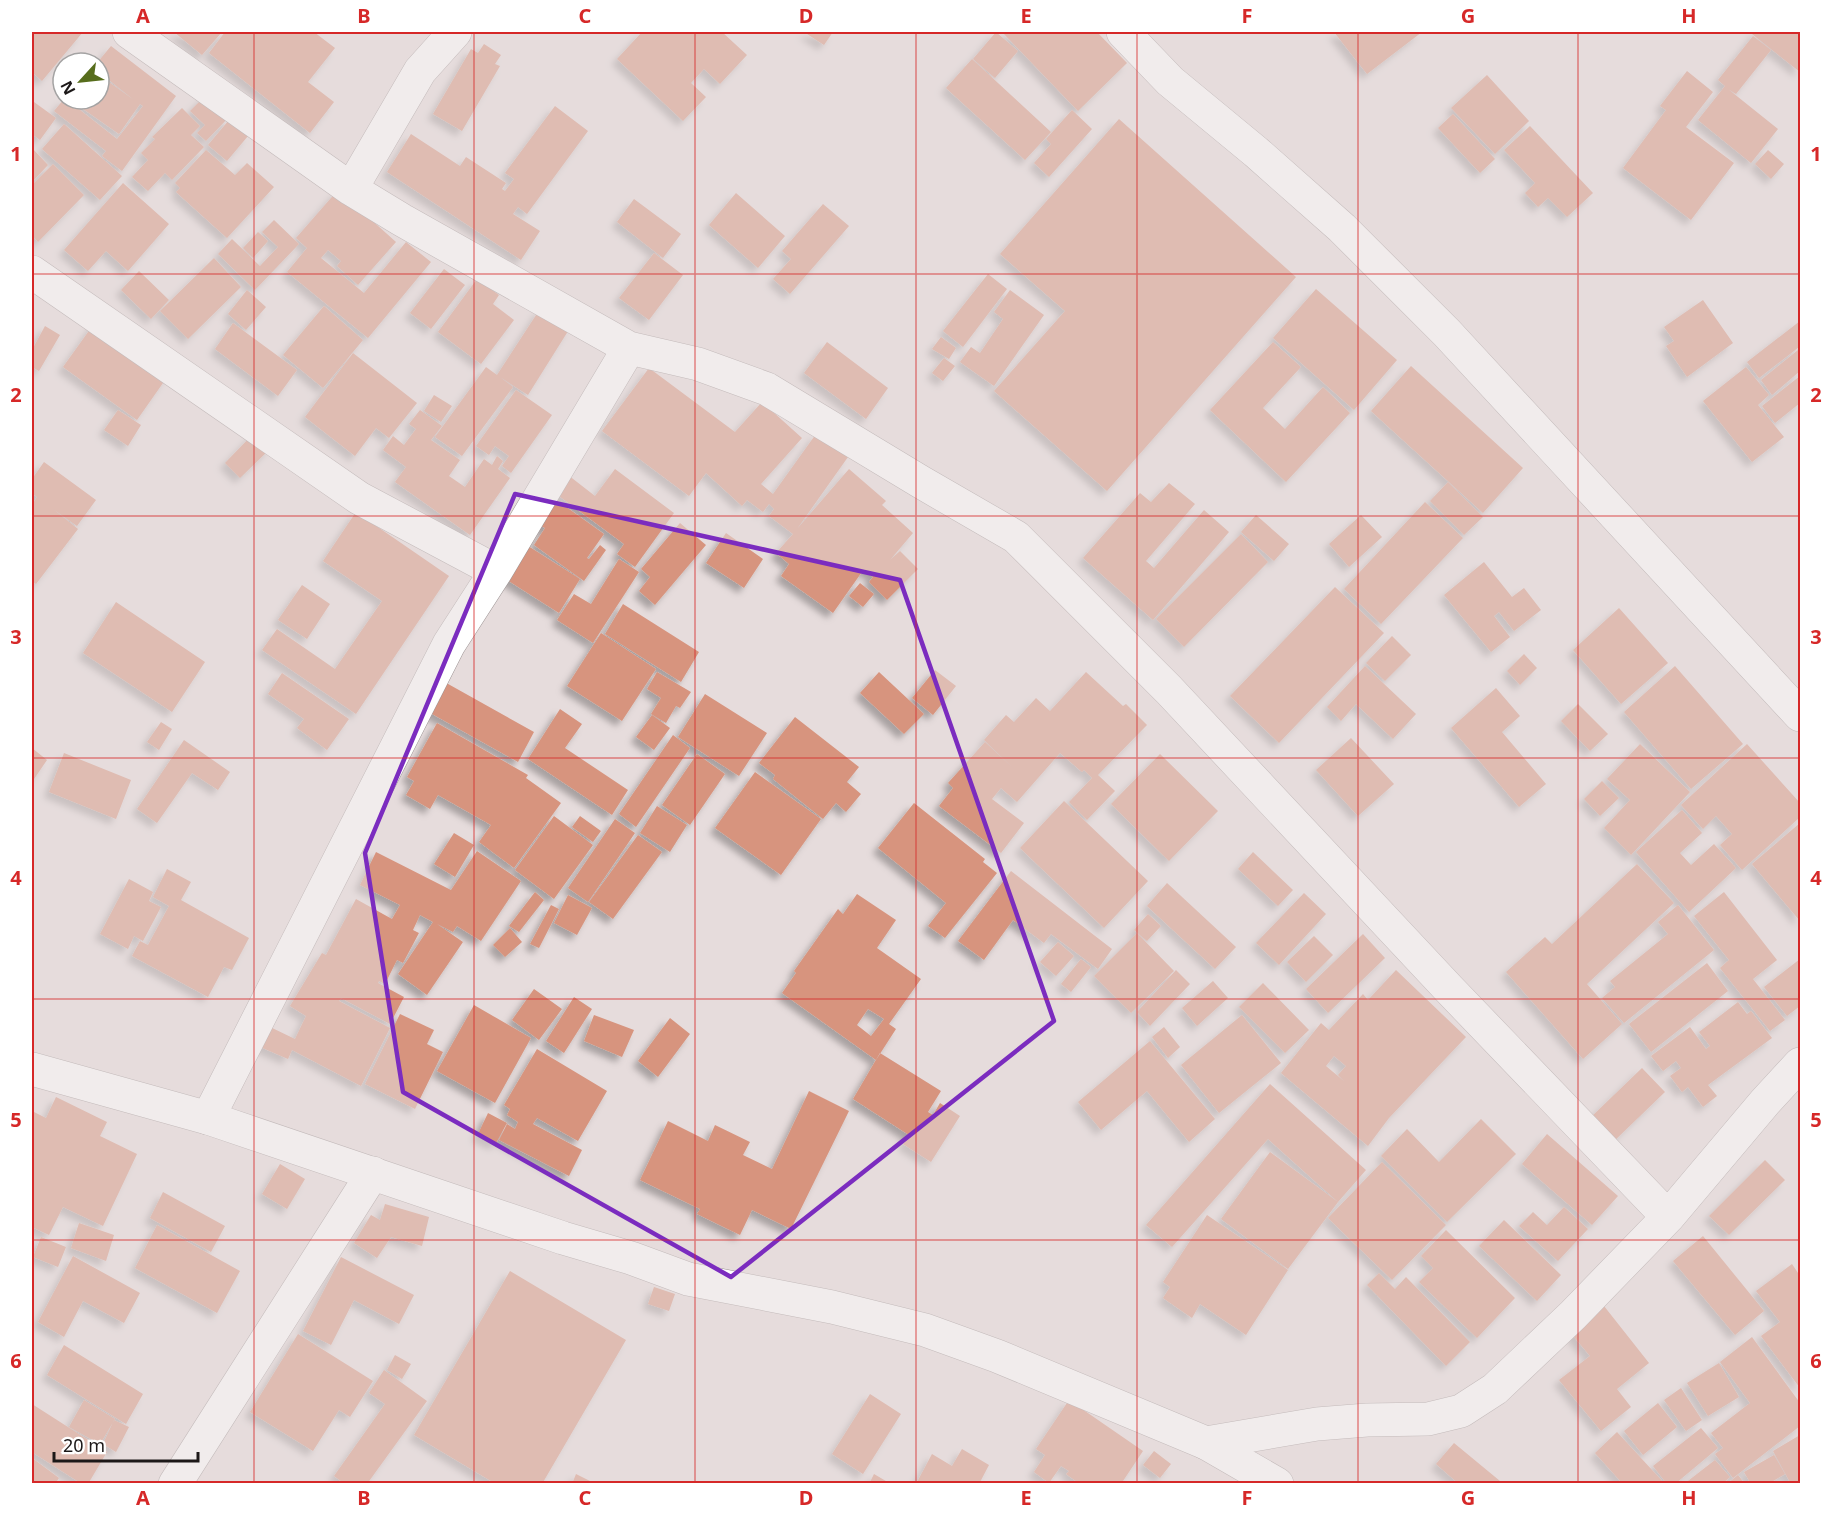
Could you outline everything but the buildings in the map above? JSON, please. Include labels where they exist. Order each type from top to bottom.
[{"type":"street","points":[[129,32],[351,189],[628,348],[698,364],[767,388],[1016,537],[1177,698],[1457,998],[1668,1217]]},
{"type":"street","points":[[351,189],[420,71],[455,32]]},
{"type":"street","points":[[1123,32],[1170,81],[1256,152],[1342,228],[1447,333],[1800,715]]},
{"type":"street","points":[[32,272],[359,498],[496,571]]},
{"type":"street","points":[[208,1118],[449,644],[496,571],[628,348]]},
{"type":"street","points":[[1206,1443],[1317,1424],[1428,1419],[1461,1411],[1496,1389],[1573,1315],[1668,1217],[1800,1064]]},
{"type":"street","points":[[32,1069],[208,1118],[688,1279],[832,1307],[925,1330],[997,1356],[1206,1443],[1277,1484]]},
{"type":"street","points":[[176,1484],[373,1173]]},
{"type":"highlighted area","points":[[515,494],[900,580],[1054,1021],[731,1277],[403,1092],[365,853]]}]
